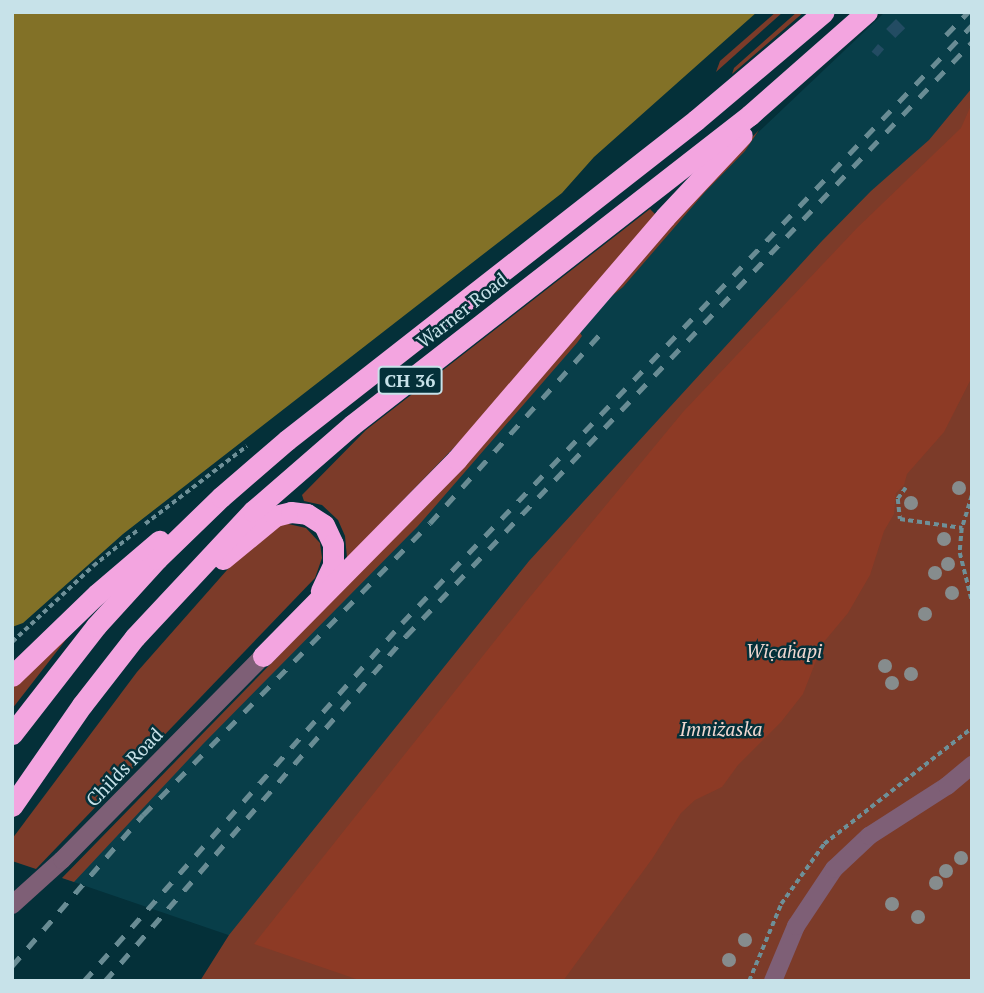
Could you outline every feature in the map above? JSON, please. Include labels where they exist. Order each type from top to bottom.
[{"type":"highway","name":"Warner Road","points":[[12,734],[67,660],[157,559],[287,440],[628,174],[824,12]]},
{"type":"highway","name":"Warner Road","points":[[12,806],[82,705],[135,636],[223,541],[318,452],[716,142],[867,12]]},
{"type":"highway","points":[[262,656],[457,459],[665,217],[817,57]]},
{"type":"highway","points":[[12,676],[131,564],[287,440]]},
{"type":"highway","points":[[135,636],[265,523],[286,513],[307,514],[321,522],[329,533],[334,551],[331,573],[315,598],[262,656]]},
{"type":"street","name":"Childs Road","points":[[12,905],[62,860],[262,656]]},
{"type":"street","points":[[773,981],[799,920],[834,869],[869,836],[947,786],[972,765]]},
{"type":"path","points":[[906,488],[898,499],[900,519],[962,528]]},
{"type":"path","points":[[972,496],[962,528],[961,561],[972,601]]},
{"type":"path","points":[[917,771],[972,728]]},
{"type":"shaded area","points":[[12,12],[757,12],[594,157],[562,193],[123,534],[23,623],[12,627]]},
{"type":"shaded area","points":[[885,12],[972,12],[972,96],[243,940],[62,878],[417,513],[730,159]]},
{"type":"green space","points":[[776,12],[783,12],[716,72],[720,61]]},
{"type":"green space","points":[[797,12],[804,12],[732,74],[734,68]]},
{"type":"green space","name":"Wic̣aḣapi","points":[[972,88],[972,981],[200,981],[229,935],[529,561],[821,242],[871,191],[929,140]]},
{"type":"green space","name":"Wic̣aḣapi","points":[[972,103],[972,377],[944,432],[907,474],[904,485],[896,493],[894,514],[884,531],[870,575],[848,613],[823,643],[803,694],[781,722],[738,765],[722,787],[695,800],[681,813],[652,859],[563,981],[362,981],[254,944],[525,603],[683,412],[857,228],[961,128]]},
{"type":"green space","points":[[759,130],[745,151],[705,192],[623,287],[603,303],[697,194]]},
{"type":"green space","points":[[650,209],[656,215],[468,433],[347,558],[345,536],[338,520],[322,505],[304,501],[302,495],[366,430]]},
{"type":"green space","points":[[579,331],[582,336],[577,343],[418,526],[203,744],[74,882],[62,878],[441,489]]},
{"type":"green space","points":[[284,523],[306,528],[320,543],[322,558],[315,578],[36,869],[12,861],[12,839],[137,672],[242,553],[266,531]]},
{"type":"green space","points":[[65,635],[68,637],[12,709],[12,686]]},
{"type":"building","points":[[896,19],[905,28],[895,38],[886,29]]},
{"type":"building","points":[[878,44],[884,49],[878,57],[872,52]]},
{"type":"railway","points":[[946,35],[968,12]]},
{"type":"railway","points":[[84,981],[402,623],[972,25]]},
{"type":"railway","points":[[105,981],[406,636],[972,42]]},
{"type":"railway","points":[[12,966],[143,815],[430,523],[600,334]]},
{"type":"park label","name":"Imniżaska","points":[[721,729]]}]
